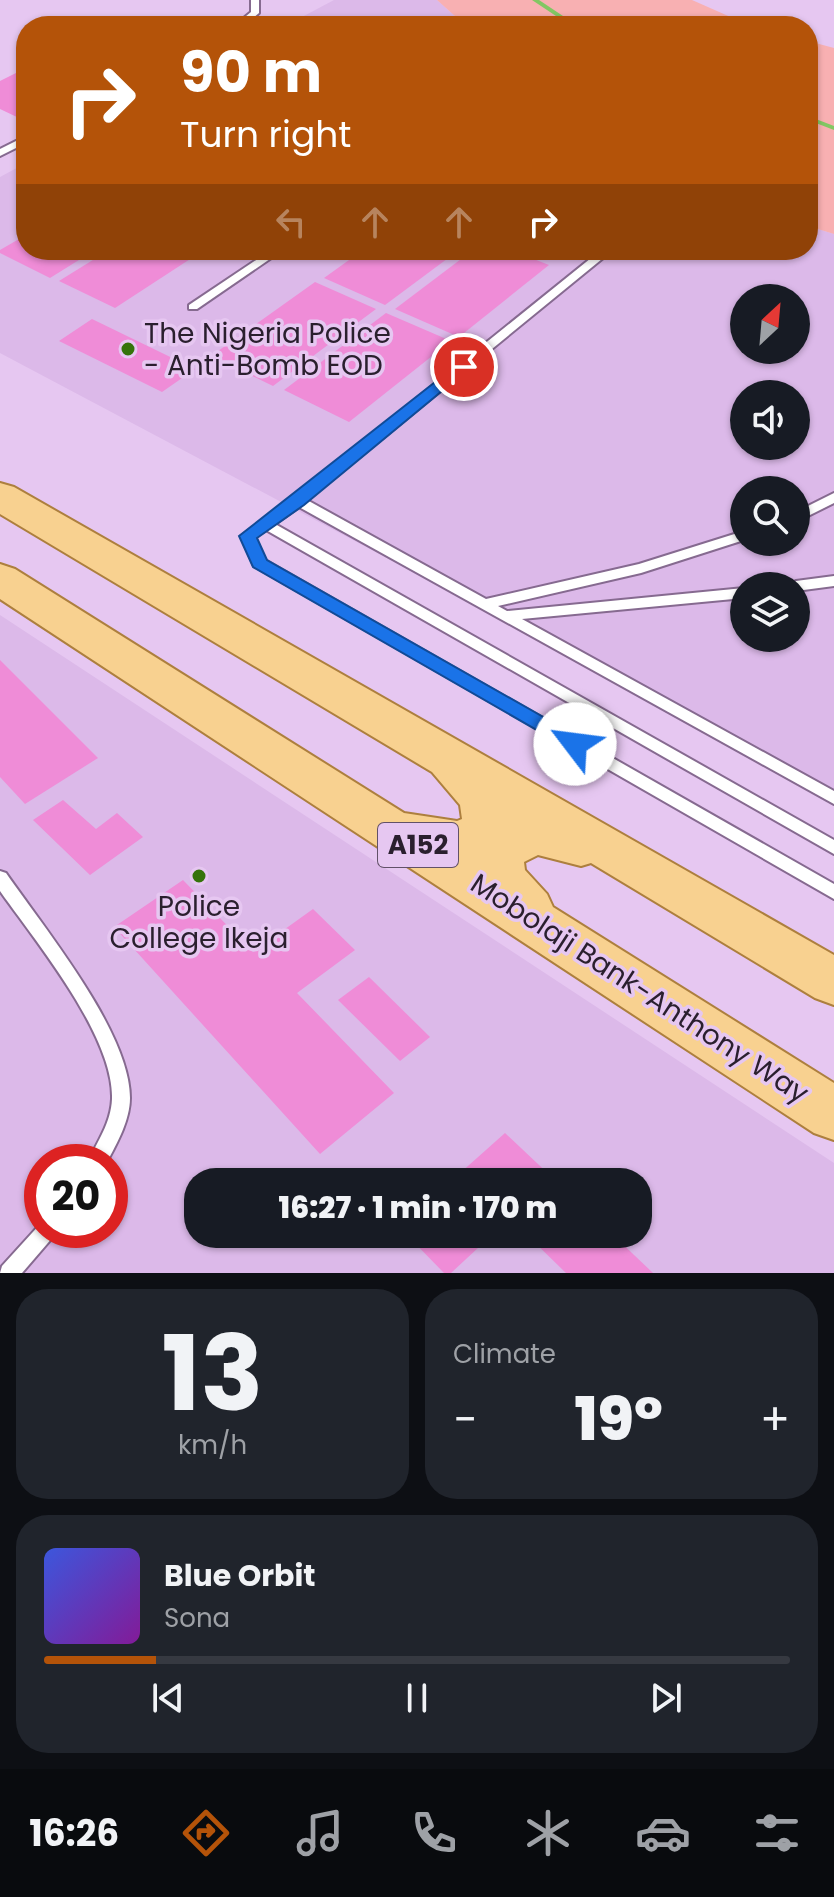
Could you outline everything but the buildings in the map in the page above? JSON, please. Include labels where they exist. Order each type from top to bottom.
[{"type":"main road","points":[[0,496],[834,982]]},
{"type":"main road","name":"Mobolaji Bank-Anthony Way","points":[[0,579],[834,1114]]},
{"type":"main road","points":[[367,812],[419,836],[440,840],[460,842],[485,830],[488,820],[484,799],[462,775],[425,746]]},
{"type":"main road","points":[[553,932],[506,887],[498,870],[501,855],[511,843],[541,835],[611,851]]},
{"type":"lane","points":[[193,307],[263,260]]},
{"type":"lane","points":[[596,260],[298,501],[248,536],[259,563],[834,892]]},
{"type":"lane","points":[[810,510],[834,497]]},
{"type":"lane","points":[[298,501],[834,798]]},
{"type":"lane","points":[[265,524],[834,848]]},
{"type":"lane","points":[[486,604],[641,568],[730,539]]},
{"type":"lane","points":[[810,584],[834,581]]},
{"type":"lane","points":[[503,616],[730,594]]},
{"type":"lane","points":[[0,878],[78,991],[115,1060],[121,1098],[107,1144]]},
{"type":"lane","points":[[9,1273],[31,1248]]},
{"type":"shaded area","points":[[334,0],[437,0],[455,16],[304,16]]},
{"type":"shaded area","points":[[437,0],[692,0],[728,16],[455,16]]},
{"type":"shaded area","points":[[818,44],[834,48],[834,234],[818,229]]},
{"type":"shaded area","points":[[16,168],[16,260],[818,260],[818,229],[834,234],[834,795],[0,353],[0,177]]},
{"type":"shaded area","name":"Police College Ikeja","points":[[0,615],[834,1163],[834,1273],[0,1273]]},
{"type":"waterway","points":[[535,0],[560,16]]},
{"type":"waterway","points":[[818,122],[834,128]]},
{"type":"place","name":"The Nigeria Police - Anti-Bomb EOD","points":[[128,349]]},
{"type":"place","name":"Police College Ikeja","points":[[199,876]]},
{"type":"route","points":[[464,367],[298,501],[248,536],[259,563],[575,744]]}]
